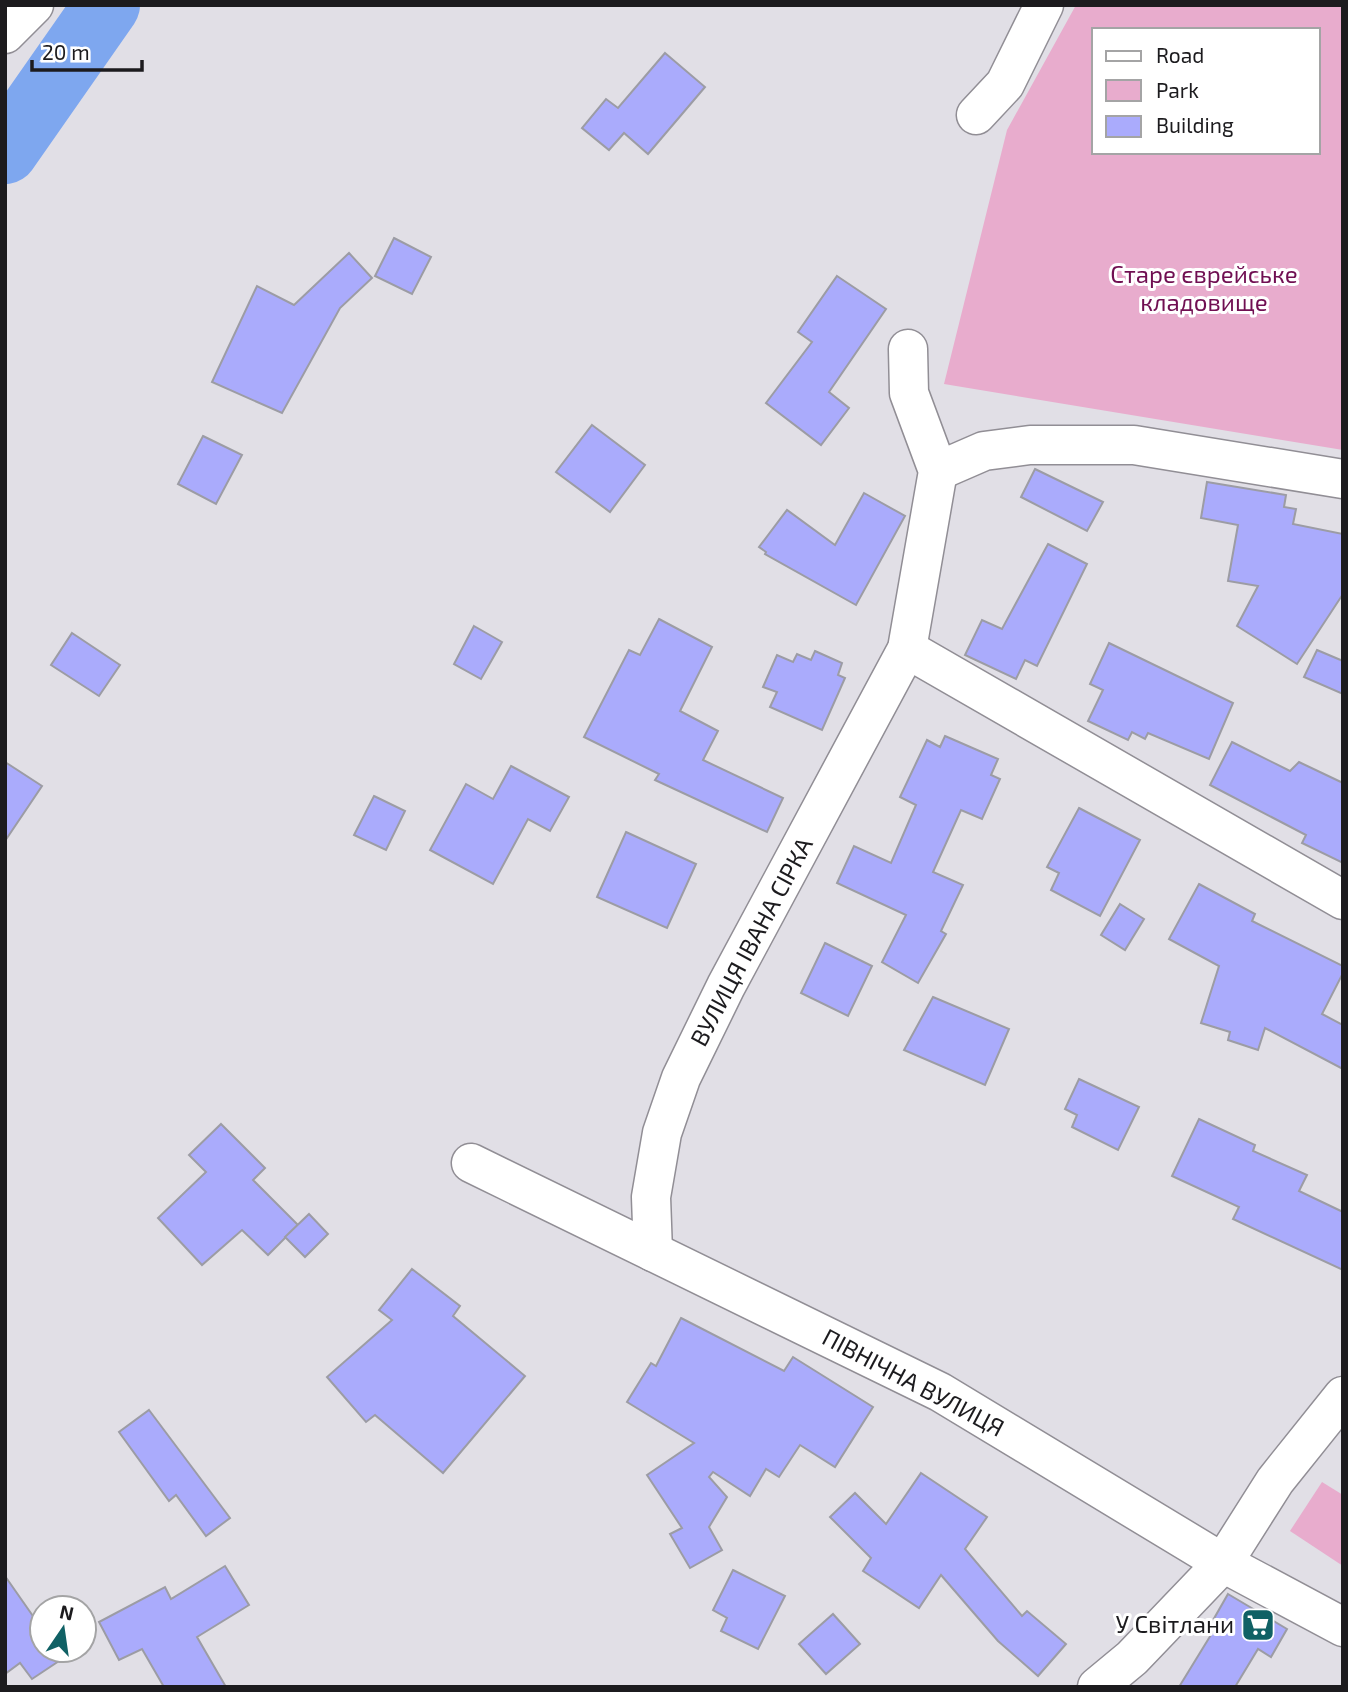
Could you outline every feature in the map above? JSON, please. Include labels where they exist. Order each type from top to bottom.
[{"type":"street","points":[[5,34],[34,5]]},
{"type":"street","points":[[976,115],[1005,85],[1044,5]]},
{"type":"street","points":[[908,349],[909,393],[938,471],[984,451],[1030,445],[1133,445],[1343,479]]},
{"type":"street","name":"ВУЛИЦЯ ІВАНА СІРКА","points":[[653,1252],[652,1196],[662,1133],[681,1078],[726,986],[907,649],[938,471]]},
{"type":"street","points":[[907,649],[1343,900]]},
{"type":"street","name":"ПІВНІЧНА ВУЛИЦЯ","points":[[471,1163],[940,1392],[1223,1563],[1343,1627]]},
{"type":"street","points":[[1097,1687],[1132,1658],[1223,1563],[1275,1481],[1343,1396]]},
{"type":"green space","name":"Старе єврейське кладовище","points":[[1076,5],[1343,5],[1343,450],[944,384],[1007,130]]},
{"type":"green space","points":[[1322,1482],[1343,1495],[1343,1566],[1290,1531]]},
{"type":"building","points":[[665,53],[705,87],[648,154],[624,133],[609,150],[582,128],[606,99],[618,108]]},
{"type":"building","points":[[394,238],[431,257],[412,294],[375,276]]},
{"type":"building","points":[[349,253],[372,278],[340,308],[282,413],[212,382],[257,286],[294,305]]},
{"type":"building","points":[[837,276],[886,309],[829,392],[849,408],[821,445],[766,403],[812,342],[798,332]]},
{"type":"building","points":[[592,425],[645,465],[610,512],[556,472]]},
{"type":"building","points":[[203,436],[242,455],[216,504],[178,484]]},
{"type":"building","points":[[1035,469],[1103,502],[1087,531],[1021,497]]},
{"type":"building","points":[[1207,482],[1286,495],[1284,507],[1296,509],[1293,524],[1343,534],[1343,594],[1297,664],[1237,626],[1258,586],[1228,581],[1238,525],[1201,518]]},
{"type":"building","points":[[864,493],[905,516],[856,605],[765,554],[759,547],[787,510],[835,545]]},
{"type":"building","points":[[1048,544],[1087,564],[1037,666],[1025,660],[1016,679],[965,655],[982,620],[1002,629]]},
{"type":"building","points":[[659,619],[712,647],[680,711],[718,731],[703,760],[783,798],[767,832],[655,780],[659,774],[584,737],[629,650],[640,655]]},
{"type":"building","points":[[474,626],[502,642],[481,679],[454,664]]},
{"type":"building","points":[[72,633],[120,665],[99,696],[51,665]]},
{"type":"building","points":[[1109,643],[1233,703],[1209,759],[1148,733],[1145,739],[1132,732],[1128,740],[1088,721],[1103,690],[1090,684]]},
{"type":"building","points":[[1317,650],[1343,661],[1343,694],[1304,677]]},
{"type":"building","points":[[815,651],[842,663],[838,675],[845,678],[822,730],[770,707],[777,692],[763,687],[777,655],[793,662],[797,654],[811,660]]},
{"type":"building","points":[[945,736],[998,759],[991,775],[1000,779],[982,819],[961,810],[933,872],[963,885],[941,931],[946,934],[918,983],[882,962],[906,915],[837,883],[854,846],[891,863],[916,805],[900,797],[927,740],[940,747]]},
{"type":"building","points":[[1232,742],[1290,771],[1299,762],[1343,783],[1343,863],[1302,843],[1306,835],[1210,785]]},
{"type":"building","points":[[5,762],[42,786],[5,841]]},
{"type":"building","points":[[511,766],[569,797],[550,831],[528,819],[493,884],[430,850],[466,784],[493,799]]},
{"type":"building","points":[[374,796],[405,811],[386,850],[354,835]]},
{"type":"building","points":[[1079,808],[1140,840],[1100,916],[1051,890],[1059,873],[1047,867]]},
{"type":"building","points":[[626,832],[696,864],[667,928],[597,897]]},
{"type":"building","points":[[1199,884],[1255,914],[1252,921],[1343,966],[1343,973],[1322,1014],[1343,1025],[1343,1069],[1265,1028],[1258,1050],[1228,1040],[1230,1032],[1201,1023],[1219,966],[1169,939]]},
{"type":"building","points":[[1120,904],[1144,919],[1125,950],[1101,935]]},
{"type":"building","points":[[825,943],[872,966],[848,1016],[801,993]]},
{"type":"building","points":[[933,997],[1009,1029],[985,1085],[904,1050]]},
{"type":"building","points":[[1079,1079],[1139,1107],[1118,1150],[1072,1127],[1077,1115],[1065,1109]]},
{"type":"building","points":[[1199,1119],[1255,1145],[1253,1151],[1307,1175],[1299,1191],[1343,1212],[1343,1270],[1233,1219],[1239,1207],[1172,1176]]},
{"type":"building","points":[[221,1124],[265,1168],[253,1180],[298,1225],[268,1255],[242,1230],[202,1265],[158,1218],[206,1172],[189,1155]]},
{"type":"building","points":[[309,1214],[328,1234],[305,1257],[285,1237]]},
{"type":"building","points":[[412,1269],[460,1306],[453,1316],[525,1376],[443,1473],[375,1415],[366,1422],[327,1377],[392,1320],[379,1310]]},
{"type":"building","points":[[681,1318],[784,1371],[793,1357],[873,1407],[835,1467],[800,1445],[779,1477],[766,1469],[750,1496],[713,1472],[709,1477],[727,1497],[709,1527],[722,1550],[690,1568],[670,1534],[682,1528],[647,1475],[694,1443],[627,1402],[651,1363],[656,1366]]},
{"type":"building","points":[[149,1410],[230,1518],[206,1536],[176,1495],[169,1501],[119,1432]]},
{"type":"building","points":[[921,1473],[987,1517],[965,1549],[1022,1616],[1027,1611],[1066,1644],[1038,1676],[998,1641],[941,1575],[919,1608],[863,1571],[871,1558],[830,1517],[855,1493],[886,1524]]},
{"type":"building","points":[[225,1566],[249,1605],[197,1637],[226,1687],[164,1687],[142,1649],[119,1660],[99,1622],[165,1587],[171,1599]]},
{"type":"building","points":[[733,1570],[785,1596],[758,1649],[721,1631],[727,1618],[713,1610]]},
{"type":"building","points":[[5,1576],[28,1609],[28,1664],[54,1664],[32,1679],[20,1663],[5,1674]]},
{"type":"building","points":[[1228,1594],[1287,1629],[1271,1657],[1258,1649],[1235,1687],[1179,1687],[1217,1625],[1212,1622]]},
{"type":"building","points":[[833,1614],[860,1644],[826,1674],[799,1644]]},
{"type":"waterway","points":[[5,151],[107,5]]},
{"type":"place","name":"У Світлани","points":[[1258,1625]]}]
